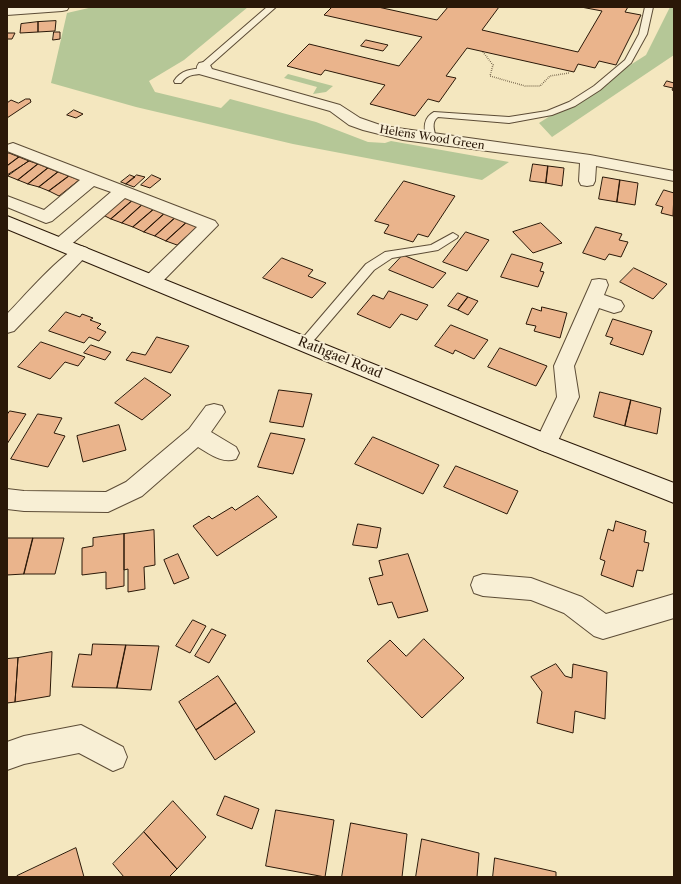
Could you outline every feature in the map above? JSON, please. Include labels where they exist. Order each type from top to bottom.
[{"type":"street","points":[[7,11],[62,7]]},
{"type":"street","name":"Helens Wood Green","points":[[204,68],[335,108],[345,112],[356,122],[391,132],[637,167],[674,176]]},
{"type":"street","points":[[13,148],[210,225],[152,281]]},
{"type":"street","points":[[586,181],[588,160]]},
{"type":"street","points":[[7,201],[46,217],[92,179]]},
{"type":"street","points":[[61,244],[123,191]]},
{"type":"street","name":"Rathgael Road","points":[[7,222],[674,494]]},
{"type":"street","points":[[7,326],[66,265],[81,252]]},
{"type":"street","points":[[546,443],[568,398],[564,366],[596,292],[614,306]]},
{"type":"street","points":[[7,499],[24,502],[108,502],[134,489],[197,435],[214,412]]},
{"type":"street","points":[[197,435],[228,453]]},
{"type":"street","points":[[483,585],[531,589],[573,606],[603,627],[674,606]]},
{"type":"street","points":[[7,756],[24,750],[81,739],[113,757]]},
{"type":"lane","points":[[178,80],[185,74],[204,68],[272,7]]},
{"type":"lane","points":[[431,138],[429,122],[432,117],[437,114],[509,120],[548,113],[572,104],[597,88],[628,61],[643,34],[649,7]]},
{"type":"lane","points":[[305,343],[370,267],[389,255],[434,248],[453,236]]},
{"type":"path","points":[[483,52],[493,65],[490,76],[524,86],[540,86],[550,76],[569,73]]},
{"type":"green space","points":[[93,7],[248,7],[184,60],[149,81],[155,92],[221,108],[230,99],[316,122],[368,142],[385,143],[391,141],[509,162],[482,180],[293,144],[136,107],[51,83],[67,13]]},
{"type":"green space","points":[[670,7],[674,7],[674,55],[552,137],[539,123],[646,55]]},
{"type":"green space","points":[[288,74],[333,86],[326,92],[313,94],[317,87],[284,78]]},
{"type":"building","points":[[329,7],[378,7],[437,20],[448,7],[499,7],[482,30],[578,52],[602,11],[581,7],[628,7],[625,12],[641,15],[616,65],[599,61],[595,68],[578,64],[574,72],[467,48],[446,76],[456,78],[439,102],[428,99],[415,116],[370,104],[385,85],[325,70],[321,75],[287,66],[309,44],[399,66],[422,37],[324,15],[331,8]]},
{"type":"building","points":[[56,21],[55,31],[38,32],[38,22]]},
{"type":"building","points":[[38,22],[38,32],[20,33],[21,24]]},
{"type":"building","points":[[54,32],[60,32],[60,39],[53,40]]},
{"type":"building","points":[[8,33],[15,33],[12,39],[7,39]]},
{"type":"building","points":[[366,40],[388,45],[383,51],[361,46]]},
{"type":"building","points":[[667,81],[674,83],[674,91],[672,90],[673,88],[664,86]]},
{"type":"building","points":[[26,99],[30,99],[31,102],[7,118],[7,103],[11,100],[18,103]]},
{"type":"building","points":[[74,110],[83,114],[76,118],[67,115]]},
{"type":"building","points":[[9,153],[19,157],[7,166],[7,155]]},
{"type":"building","points":[[19,157],[29,161],[7,175],[7,166]]},
{"type":"building","points":[[29,161],[38,164],[18,180],[8,176]]},
{"type":"building","points":[[38,164],[48,168],[28,184],[18,180]]},
{"type":"building","points":[[533,164],[548,166],[546,183],[530,181]]},
{"type":"building","points":[[548,166],[564,168],[562,186],[546,183]]},
{"type":"building","points":[[48,168],[58,172],[39,187],[28,184]]},
{"type":"building","points":[[58,172],[69,176],[49,191],[39,187]]},
{"type":"building","points":[[130,175],[135,177],[126,184],[121,182]]},
{"type":"building","points":[[137,175],[145,177],[134,187],[126,184]]},
{"type":"building","points":[[152,175],[161,179],[150,188],[141,185]]},
{"type":"building","points":[[69,176],[79,180],[59,196],[49,191]]},
{"type":"building","points":[[603,177],[620,180],[617,202],[599,199]]},
{"type":"building","points":[[620,180],[638,183],[635,205],[617,202]]},
{"type":"building","points":[[404,181],[455,196],[428,237],[418,234],[413,242],[384,233],[389,225],[375,221]]},
{"type":"building","points":[[664,190],[674,193],[673,216],[661,213],[663,207],[656,205]]},
{"type":"building","points":[[122,196],[133,200],[111,219],[101,214]]},
{"type":"building","points":[[133,200],[143,204],[122,223],[111,219]]},
{"type":"building","points":[[143,204],[154,209],[133,227],[122,223]]},
{"type":"building","points":[[154,209],[165,213],[144,232],[133,227]]},
{"type":"building","points":[[165,213],[176,217],[155,236],[144,232]]},
{"type":"building","points":[[176,217],[187,222],[166,241],[155,236]]},
{"type":"building","points":[[187,222],[198,226],[177,245],[166,241]]},
{"type":"building","points":[[541,223],[562,243],[533,253],[513,232]]},
{"type":"building","points":[[596,227],[622,234],[619,240],[628,242],[621,257],[609,254],[605,260],[583,253]]},
{"type":"building","points":[[466,232],[489,240],[467,271],[443,262]]},
{"type":"building","points":[[512,254],[543,263],[540,271],[544,272],[538,287],[501,277]]},
{"type":"building","points":[[403,255],[446,273],[433,288],[389,270]]},
{"type":"building","points":[[282,258],[313,270],[308,276],[326,283],[312,298],[263,278]]},
{"type":"building","points":[[634,268],[667,284],[653,299],[620,282]]},
{"type":"building","points":[[389,291],[428,305],[417,320],[401,314],[390,328],[357,314],[373,295],[383,299]]},
{"type":"building","points":[[458,293],[468,297],[458,310],[448,306]]},
{"type":"building","points":[[468,297],[478,301],[468,315],[458,310]]},
{"type":"building","points":[[542,307],[567,313],[560,338],[534,331],[536,326],[526,324],[532,308],[541,311]]},
{"type":"building","points":[[66,312],[80,317],[82,314],[93,318],[90,320],[101,324],[97,328],[106,332],[99,341],[89,337],[84,343],[49,331]]},
{"type":"building","points":[[613,319],[652,331],[643,355],[610,344],[613,338],[606,336]]},
{"type":"building","points":[[451,325],[488,340],[474,359],[455,350],[453,354],[435,346]]},
{"type":"building","points":[[157,337],[189,346],[171,373],[126,360],[132,352],[145,355]]},
{"type":"building","points":[[41,342],[85,357],[78,366],[65,362],[50,379],[18,367]]},
{"type":"building","points":[[91,345],[111,352],[105,360],[84,353]]},
{"type":"building","points":[[500,348],[547,366],[536,386],[488,367]]},
{"type":"building","points":[[145,378],[171,395],[142,420],[115,403]]},
{"type":"building","points":[[279,390],[312,394],[303,427],[270,422]]},
{"type":"building","points":[[600,392],[631,400],[625,426],[594,417]]},
{"type":"building","points":[[631,400],[661,408],[657,434],[625,426]]},
{"type":"building","points":[[10,411],[26,414],[7,444],[7,415]]},
{"type":"building","points":[[38,414],[62,418],[54,433],[65,436],[48,467],[11,459]]},
{"type":"building","points":[[119,425],[126,450],[83,462],[77,436]]},
{"type":"building","points":[[271,433],[305,439],[293,474],[258,467]]},
{"type":"building","points":[[373,437],[439,465],[423,494],[355,464]]},
{"type":"building","points":[[456,466],[518,491],[507,514],[444,487]]},
{"type":"building","points":[[258,496],[277,517],[217,556],[193,526],[209,516],[212,519],[232,507],[235,510]]},
{"type":"building","points":[[616,521],[646,531],[644,542],[649,543],[643,571],[637,570],[633,587],[601,575],[605,561],[600,559],[608,529],[613,531]]},
{"type":"building","points":[[358,524],[381,528],[377,548],[353,545]]},
{"type":"building","points":[[154,530],[155,565],[144,567],[145,589],[128,592],[128,569],[124,570],[124,534]]},
{"type":"building","points":[[124,534],[124,586],[106,589],[106,572],[82,575],[82,548],[93,546],[93,538]]},
{"type":"building","points":[[7,538],[33,538],[24,574],[7,575]]},
{"type":"building","points":[[33,538],[64,538],[55,574],[24,574]]},
{"type":"building","points":[[178,554],[189,578],[174,584],[164,560]]},
{"type":"building","points":[[408,554],[428,611],[398,618],[392,602],[378,605],[369,578],[383,575],[379,561]]},
{"type":"building","points":[[193,620],[206,626],[190,653],[176,646]]},
{"type":"building","points":[[212,629],[226,635],[209,663],[195,656]]},
{"type":"building","points":[[424,639],[464,678],[422,718],[367,661],[390,640],[406,656]]},
{"type":"building","points":[[93,644],[126,645],[117,688],[72,687],[79,654],[91,655]]},
{"type":"building","points":[[126,645],[159,646],[151,690],[117,688]]},
{"type":"building","points":[[52,652],[50,696],[15,702],[18,658]]},
{"type":"building","points":[[18,658],[15,702],[7,703],[7,659]]},
{"type":"building","points":[[556,664],[565,676],[572,678],[573,664],[607,672],[605,719],[575,711],[573,733],[537,723],[542,692],[531,677]]},
{"type":"building","points":[[218,676],[236,703],[196,730],[179,702]]},
{"type":"building","points":[[236,703],[255,732],[215,760],[196,730]]},
{"type":"building","points":[[225,796],[259,809],[252,829],[217,815]]},
{"type":"building","points":[[173,801],[206,837],[177,869],[144,832]]},
{"type":"building","points":[[276,810],[334,820],[325,877],[266,866]]},
{"type":"building","points":[[351,823],[407,834],[402,877],[342,877]]},
{"type":"building","points":[[144,832],[177,869],[169,877],[124,877],[113,864]]},
{"type":"building","points":[[422,839],[479,853],[477,877],[416,877]]},
{"type":"building","points":[[76,848],[84,877],[17,877],[17,876]]},
{"type":"building","points":[[495,858],[556,872],[556,877],[493,877]]}]
